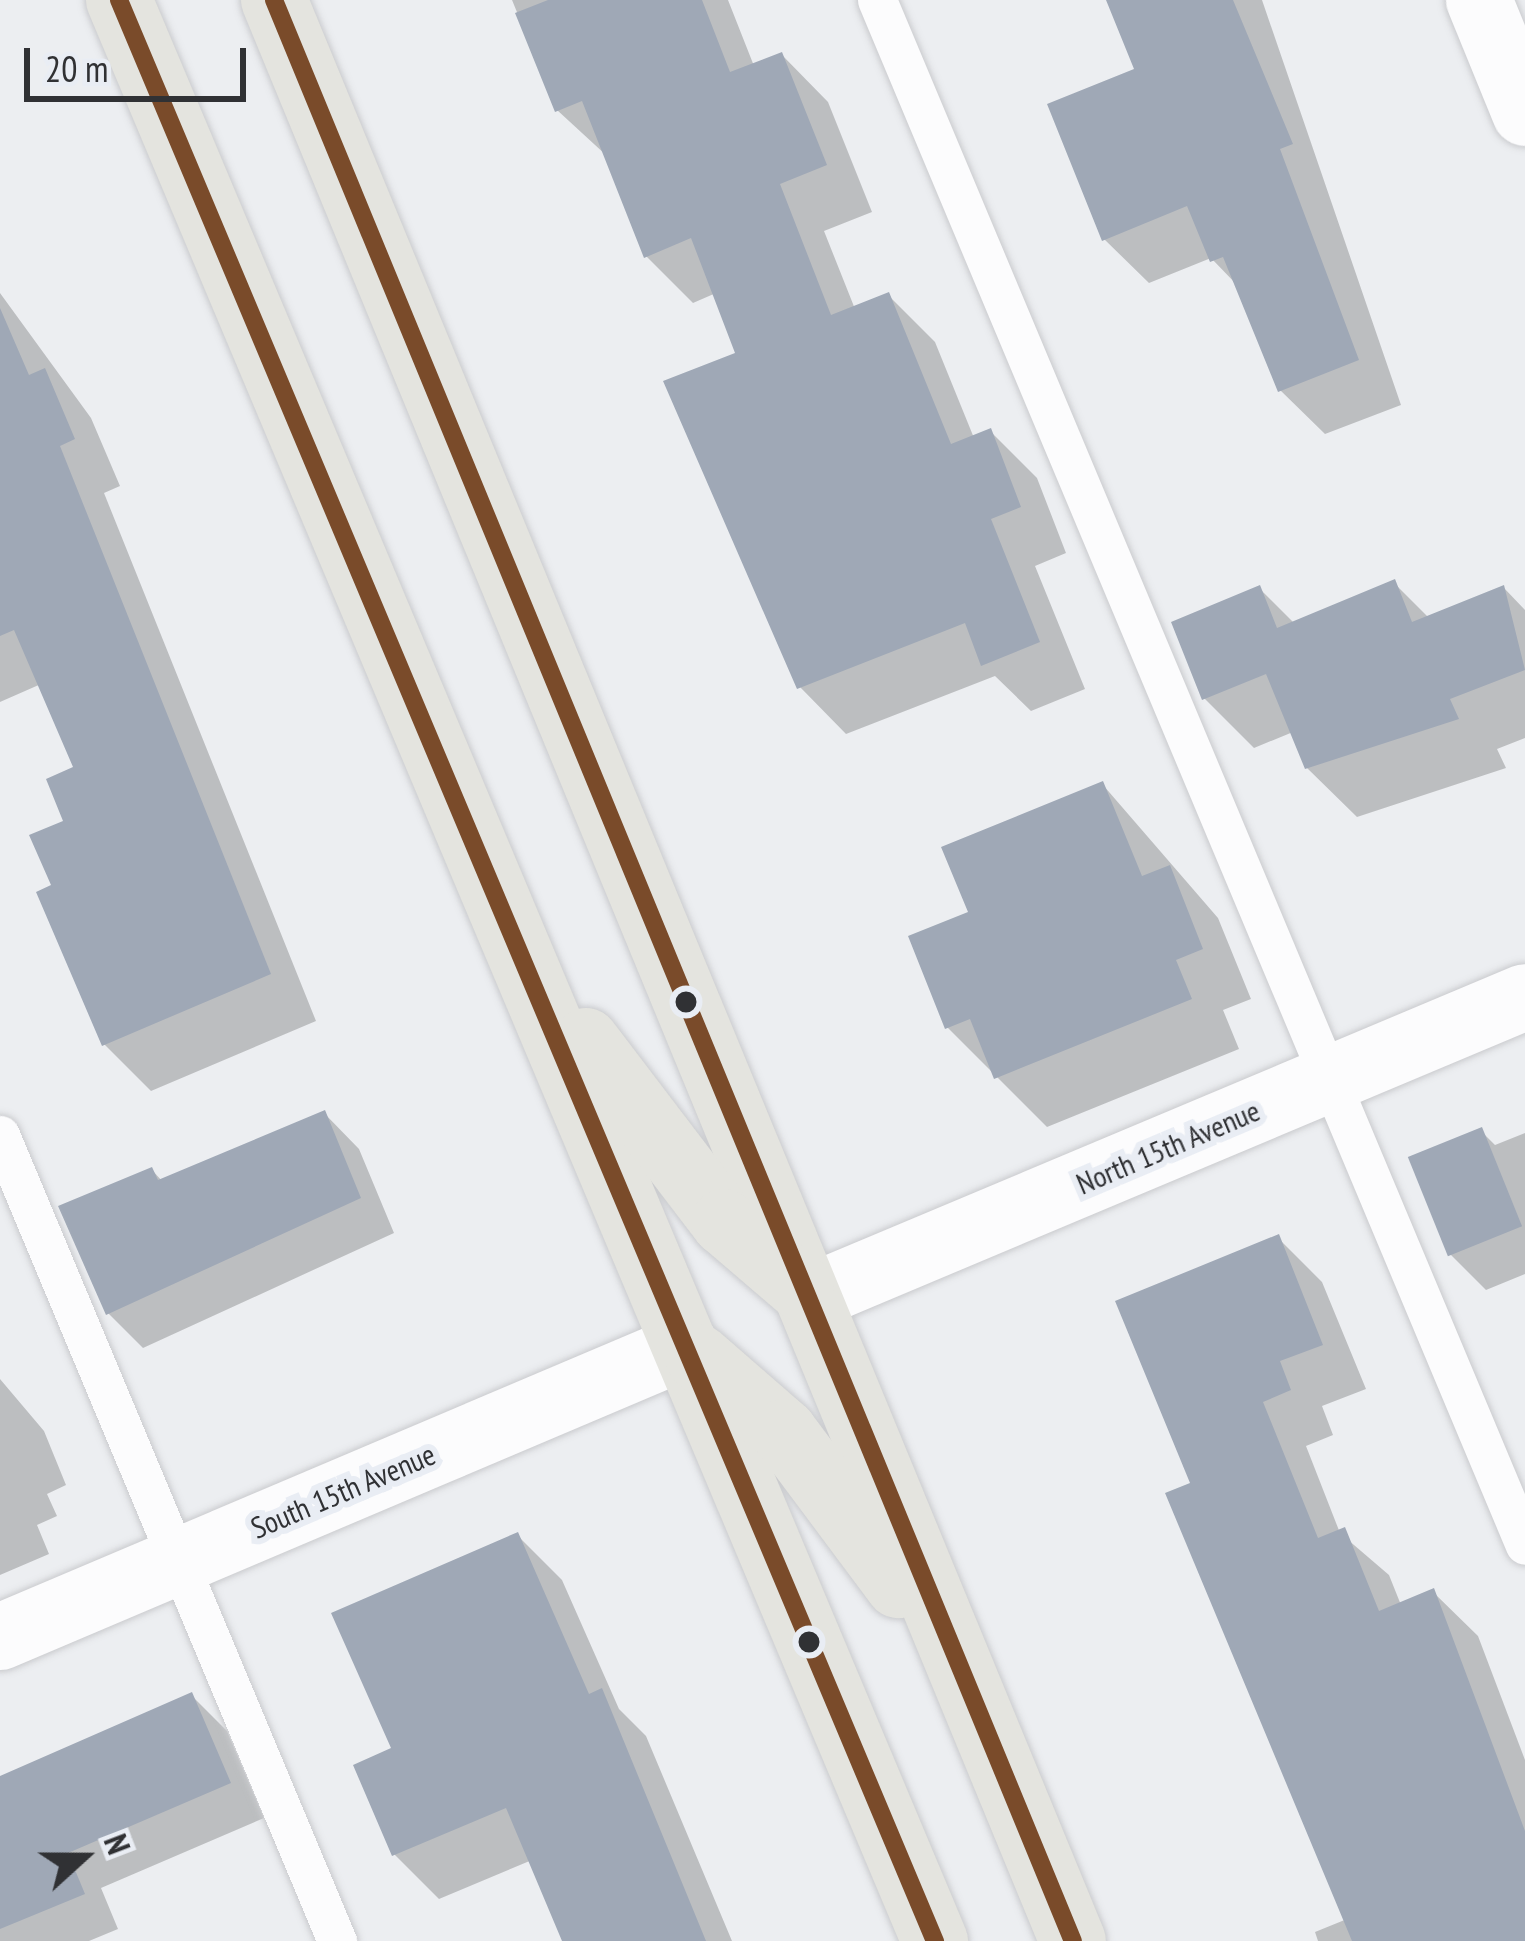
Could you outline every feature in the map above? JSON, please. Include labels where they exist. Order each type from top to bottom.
[{"type":"main road","points":[[119,0],[934,1941]]},
{"type":"main road","points":[[274,0],[812,1297],[955,1666],[1072,1941]]},
{"type":"main road","points":[[520,951],[724,1222],[812,1297]]},
{"type":"main road","points":[[686,1346],[784,1432],[955,1666]]},
{"type":"street","points":[[1479,0],[1525,113]]},
{"type":"street","name":"North 15th Avenue","points":[[812,1297],[1525,997]]},
{"type":"street","name":"South 15th Avenue","points":[[0,1637],[686,1346]]},
{"type":"lane","points":[[877,0],[1525,1545]]},
{"type":"lane","points":[[0,1135],[337,1941]]},
{"type":"building","points":[[548,0],[702,0],[730,72],[782,52],[827,165],[780,184],[831,315],[889,292],[951,444],[991,428],[1021,507],[991,519],[1040,642],[981,666],[965,623],[797,689],[663,381],[735,353],[691,238],[644,258],[582,101],[555,112],[515,13]]},
{"type":"building","points":[[1106,0],[1233,0],[1293,144],[1280,149],[1359,360],[1278,392],[1223,257],[1210,262],[1187,206],[1102,241],[1047,104],[1134,69]]},
{"type":"building","points":[[0,308],[29,375],[45,368],[75,439],[60,446],[271,974],[102,1046],[36,892],[51,885],[29,835],[63,821],[46,779],[73,767],[14,630],[0,636]]},
{"type":"building","points":[[1395,579],[1412,622],[1504,585],[1525,670],[1450,699],[1459,719],[1305,769],[1266,674],[1202,700],[1171,622],[1260,585],[1277,628]]},
{"type":"building","points":[[1103,781],[1142,876],[1170,865],[1203,949],[1176,960],[1192,999],[994,1079],[970,1019],[945,1029],[908,936],[968,912],[941,847]]},
{"type":"building","points":[[325,1110],[361,1198],[106,1315],[58,1206],[152,1167],[158,1180]]},
{"type":"building","points":[[1482,1127],[1522,1226],[1448,1256],[1408,1157]]},
{"type":"building","points":[[1279,1234],[1323,1345],[1280,1361],[1291,1390],[1263,1402],[1318,1538],[1345,1527],[1379,1611],[1434,1588],[1525,1831],[1525,1941],[1352,1941],[1165,1493],[1190,1483],[1115,1301]]},
{"type":"building","points":[[518,1532],[589,1694],[602,1688],[706,1941],[562,1941],[506,1808],[392,1856],[353,1765],[391,1748],[331,1613]]},
{"type":"building","points":[[192,1692],[231,1783],[68,1853],[85,1894],[0,1929],[0,1776]]},
{"type":"transit line","points":[[119,0],[935,1941]]},
{"type":"transit line","points":[[274,0],[1073,1941]]}]
